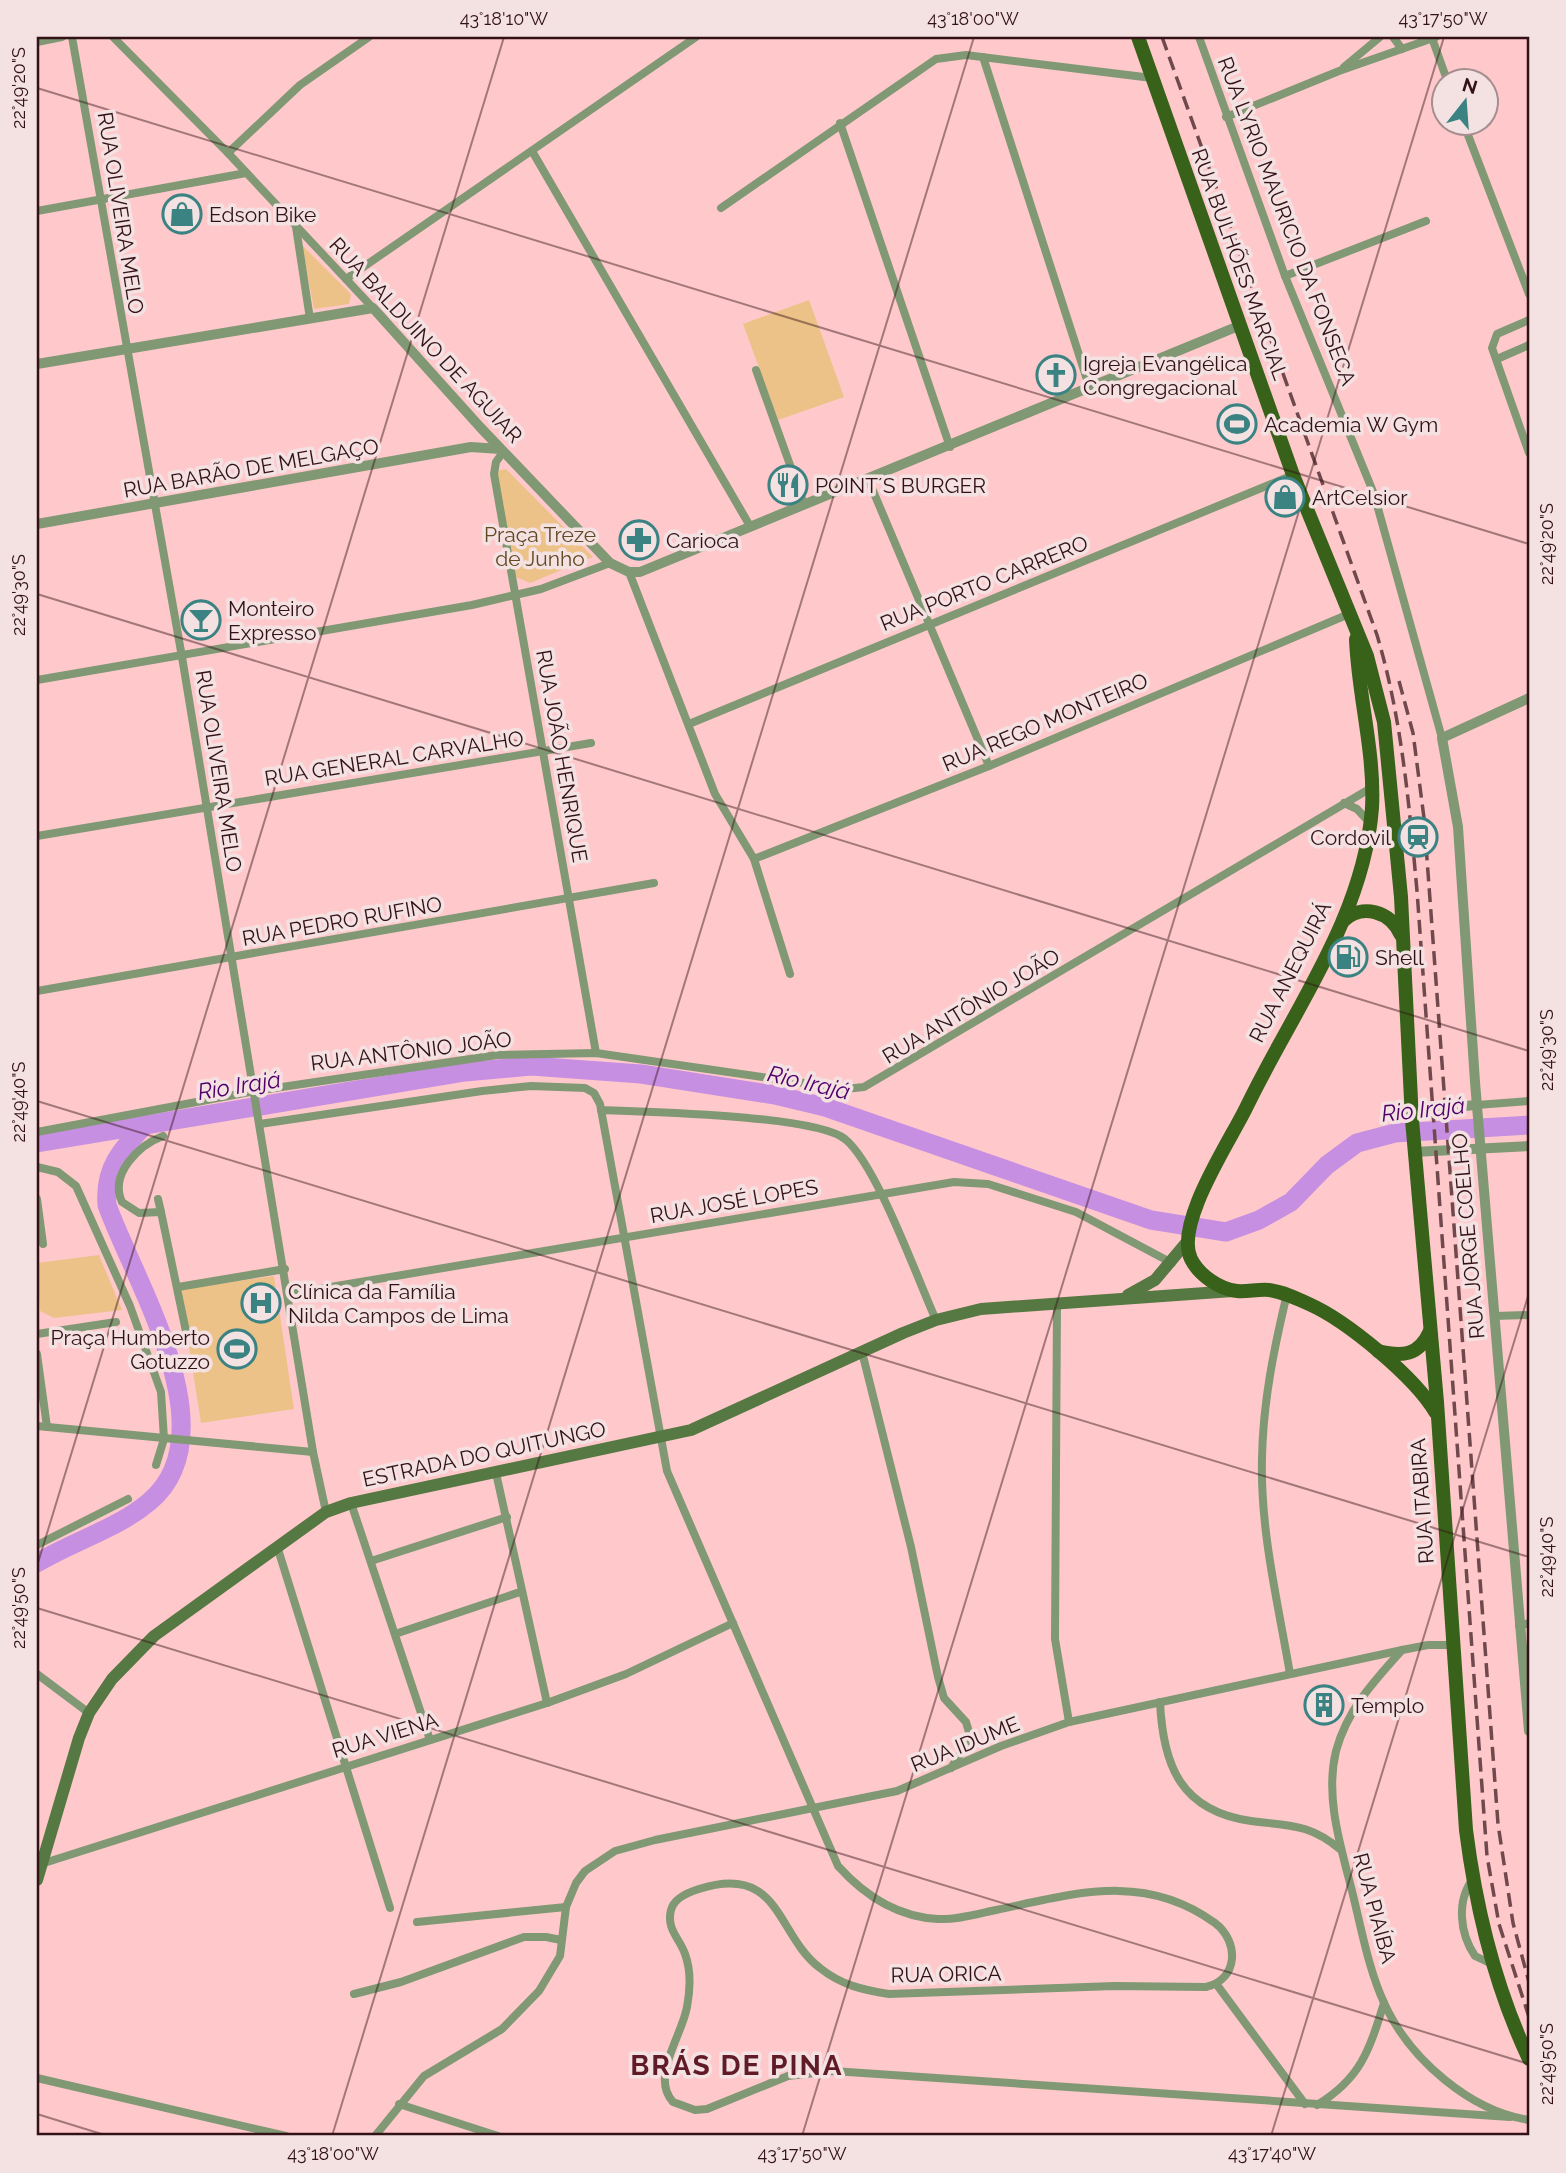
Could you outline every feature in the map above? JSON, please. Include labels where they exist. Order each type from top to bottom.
[{"type":"main road","name":"RUA BULHÕES MARCIAL","points":[[1138,37],[1293,475],[1379,695],[1384,722],[1402,936],[1412,1115]]},
{"type":"main road","name":"RUA ANEQUIRÁ","points":[[1187,1239],[1207,1183],[1343,921],[1370,824],[1371,788],[1356,631]]},
{"type":"main road","points":[[1343,921],[1351,913],[1372,911],[1392,921],[1402,936]]},
{"type":"main road","name":"RUA ITABIRA","points":[[1412,1115],[1438,1417],[1452,1645],[1473,1880],[1494,1965],[1529,2059]]},
{"type":"main road","points":[[1187,1239],[1189,1256],[1202,1274],[1237,1291]]},
{"type":"main road","name":"ESTRADA DO QUITUNGO","points":[[1114,1300],[1144,1288],[1172,1263],[1187,1239]]},
{"type":"main road","name":"ESTRADA DO QUITUNGO","points":[[37,1880],[67,1771],[89,1713],[113,1679],[154,1636],[326,1512],[351,1503],[660,1439],[723,1417],[936,1320],[981,1309],[1237,1291],[1270,1290],[1287,1294],[1339,1322],[1377,1351],[1416,1386],[1438,1417]]},
{"type":"main road","points":[[1377,1351],[1395,1355],[1416,1351],[1431,1329]]},
{"type":"street","points":[[37,42],[62,37]]},
{"type":"street","name":"RUA OLIVEIRA MELO","points":[[72,37],[125,349],[182,656],[313,1452],[326,1512]]},
{"type":"street","name":"RUA BALDUINO DE AGUIAR","points":[[113,37],[228,153],[502,451],[610,563],[629,572]]},
{"type":"street","points":[[228,153],[300,85],[369,37]]},
{"type":"street","points":[[346,279],[695,37]]},
{"type":"street","name":"RUA LYRIO MAURICIO DA FONSECA","points":[[1199,37],[1285,276],[1374,494],[1442,738]]},
{"type":"street","points":[[1339,71],[1380,37]]},
{"type":"street","points":[[1393,37],[1402,49]]},
{"type":"street","points":[[1226,117],[1339,71],[1434,38],[1443,66]]},
{"type":"street","points":[[721,208],[936,59],[952,55],[983,57],[1152,78]]},
{"type":"street","points":[[983,57],[1090,389]]},
{"type":"street","points":[[840,123],[950,447]]},
{"type":"street","points":[[1467,136],[1529,294]]},
{"type":"street","points":[[532,151],[750,526]]},
{"type":"street","points":[[37,211],[246,173]]},
{"type":"street","points":[[1285,276],[1426,221]]},
{"type":"street","points":[[296,227],[310,318]]},
{"type":"street","points":[[37,364],[373,308]]},
{"type":"street","points":[[1529,320],[1495,336],[1492,348],[1529,453]]},
{"type":"street","points":[[790,974],[754,859],[720,805],[629,572],[653,568],[1241,325]]},
{"type":"street","points":[[1497,359],[1529,345]]},
{"type":"street","points":[[756,370],[804,504]]},
{"type":"street","points":[[480,427],[473,447],[487,453],[495,466]]},
{"type":"street","name":"RUA BARÃO DE MELGAÇO","points":[[37,524],[473,447],[502,451]]},
{"type":"street","points":[[495,466],[502,451]]},
{"type":"street","name":"RUA JOÃO HENRIQUE","points":[[495,466],[515,596],[571,899],[596,1053]]},
{"type":"street","name":"RUA PORTO CARRERO","points":[[689,724],[1293,475]]},
{"type":"street","points":[[868,479],[989,766]]},
{"type":"street","points":[[37,680],[515,596],[610,563]]},
{"type":"street","name":"RUA REGO MONTEIRO","points":[[754,859],[989,766],[1349,614]]},
{"type":"street","points":[[1442,738],[1529,698]]},
{"type":"street","name":"RUA JORGE COELHO","points":[[1442,738],[1458,827],[1494,1316],[1524,1625],[1529,1731]]},
{"type":"street","name":"RUA GENERAL CARVALHO","points":[[37,836],[206,805],[592,743]]},
{"type":"street","name":"RUA ANTÔNIO JOÃO","points":[[37,1132],[255,1093],[497,1055],[596,1053],[845,1088],[872,1085],[1371,788]]},
{"type":"street","points":[[1344,803],[1357,808],[1370,824]]},
{"type":"street","name":"RUA PEDRO RUFINO","points":[[37,991],[654,883]]},
{"type":"street","points":[[260,1120],[507,1088],[559,1085],[585,1088],[594,1093],[601,1110],[627,1237],[660,1439],[672,1483],[838,1866],[855,1885],[894,1909],[940,1920],[1105,1889],[1138,1892],[1200,1914],[1229,1936],[1234,1949],[1232,1964],[1217,1985],[1305,2104]]},
{"type":"street","points":[[1412,1115],[1478,1110],[1529,1101]]},
{"type":"street","points":[[601,1110],[717,1116],[824,1130],[845,1140],[855,1150],[880,1193],[936,1320]]},
{"type":"street","points":[[161,1212],[144,1214],[133,1210],[119,1195],[123,1171],[132,1157],[152,1140],[163,1136]]},
{"type":"street","points":[[1414,1149],[1480,1143],[1529,1146]]},
{"type":"street","points":[[37,1167],[68,1178],[82,1196],[130,1306],[157,1377],[163,1407],[168,1439],[156,1465]]},
{"type":"street","name":"RUA JOSÉ LOPES","points":[[289,1294],[954,1182],[988,1184],[1090,1218],[1172,1263]]},
{"type":"street","points":[[37,1199],[43,1244]]},
{"type":"street","points":[[158,1199],[188,1340]]},
{"type":"street","points":[[178,1287],[285,1269]]},
{"type":"street","points":[[1287,1294],[1268,1379],[1262,1459],[1270,1561],[1290,1674]]},
{"type":"street","points":[[1058,1303],[1055,1639],[1069,1722]]},
{"type":"street","points":[[1494,1316],[1529,1315]]},
{"type":"street","points":[[37,1334],[116,1322]]},
{"type":"street","points":[[862,1352],[911,1547],[944,1698],[966,1723],[969,1732],[967,1743],[951,1768]]},
{"type":"street","points":[[37,1354],[47,1427]]},
{"type":"street","points":[[37,1426],[313,1452]]},
{"type":"street","points":[[496,1473],[520,1592],[547,1703]]},
{"type":"street","points":[[37,1545],[128,1499]]},
{"type":"street","points":[[351,1503],[430,1740]]},
{"type":"street","points":[[371,1561],[507,1517]]},
{"type":"street","points":[[276,1546],[390,1908]]},
{"type":"street","points":[[395,1634],[520,1592]]},
{"type":"street","name":"RUA VIENA","points":[[41,1864],[547,1703],[626,1674],[733,1623]]},
{"type":"street","name":"RUA IDUME","points":[[399,2104],[424,2076],[502,2029],[539,1991],[560,1956],[566,1906],[576,1883],[585,1871],[615,1851],[655,1840],[897,1791],[1069,1722],[1402,1650],[1428,1645],[1452,1645]]},
{"type":"street","name":"RUA PIAÍBA","points":[[1402,1650],[1355,1704],[1342,1730],[1332,1780],[1341,1850],[1384,2003],[1412,2045],[1437,2072],[1476,2102],[1510,2117],[1529,2120]]},
{"type":"street","points":[[37,1674],[89,1713]]},
{"type":"street","points":[[1160,1702],[1166,1755],[1177,1778],[1190,1795],[1209,1809],[1233,1818],[1298,1826],[1328,1839],[1341,1850]]},
{"type":"street","name":"RUA ORICA","points":[[1217,1985],[916,1995],[862,1990],[838,1981],[817,1967],[798,1945],[783,1916],[770,1900],[752,1889],[734,1884],[714,1884],[691,1891],[677,1900],[671,1909],[672,1931],[685,1954],[689,1987],[687,2008],[664,2086],[673,2102],[695,2110],[788,2076],[833,2071],[1510,2117]]},
{"type":"street","points":[[416,1922],[566,1906]]},
{"type":"street","points":[[354,1994],[401,1982],[524,1937],[561,1940]]},
{"type":"street","points":[[1316,2105],[1340,2091],[1354,2076],[1367,2054],[1384,2003]]},
{"type":"street","points":[[37,2078],[286,2136]]},
{"type":"street","points":[[375,2136],[399,2104],[498,2136]]},
{"type":"green space","points":[[302,245],[351,295],[349,304],[314,309]]},
{"type":"green space","points":[[809,300],[844,397],[778,420],[743,324]]},
{"type":"green space","name":"Praça Treze de Junho","points":[[506,469],[593,557],[530,583],[516,577],[495,476],[500,470]]},
{"type":"green space","points":[[99,1255],[122,1310],[54,1318],[40,1311],[37,1263]]},
{"type":"green space","name":"Praça Humberto Gotuzzo","points":[[274,1276],[294,1409],[201,1423],[180,1289]]},
{"type":"waterway","name":"Rio Irajá","points":[[37,1143],[465,1072],[531,1066],[641,1074],[775,1095],[825,1107],[1151,1220],[1226,1232],[1259,1220],[1291,1202],[1327,1165],[1357,1143],[1395,1133],[1529,1125]]},
{"type":"waterway","points":[[37,1563],[123,1520],[149,1502],[172,1473],[181,1438],[179,1398],[169,1356],[107,1205],[111,1170],[145,1125]]},
{"type":"railway","points":[[1162,37],[1377,635],[1399,730],[1417,891],[1487,1856],[1499,1924],[1529,2017]]},
{"type":"railway","points":[[1399,681],[1413,733],[1424,818],[1498,1824],[1513,1923],[1529,1982]]},
{"type":"place","name":"Edson Bike","points":[[182,214]]},
{"type":"place","name":"Igreja Evangélica Congregacional","points":[[1056,375]]},
{"type":"place","name":"Academia W Gym","points":[[1237,424]]},
{"type":"place","name":"POINT´S BURGER","points":[[788,485]]},
{"type":"place","name":"ArtCelsior","points":[[1285,497]]},
{"type":"place","name":"Carioca","points":[[639,540]]},
{"type":"place","name":"Monteiro Expresso","points":[[201,620]]},
{"type":"place","name":"Cordovil","points":[[1418,837]]},
{"type":"place","name":"Shell","points":[[1348,957]]},
{"type":"place","name":"Clínica da Família Nilda Campos de Lima","points":[[261,1303]]},
{"type":"place","name":"Praça Humberto Gotuzzo","points":[[237,1349]]},
{"type":"place","name":"Templo","points":[[1324,1705]]},
{"type":"district","name":"BRÁS DE PINA","points":[[737,2065]]}]
